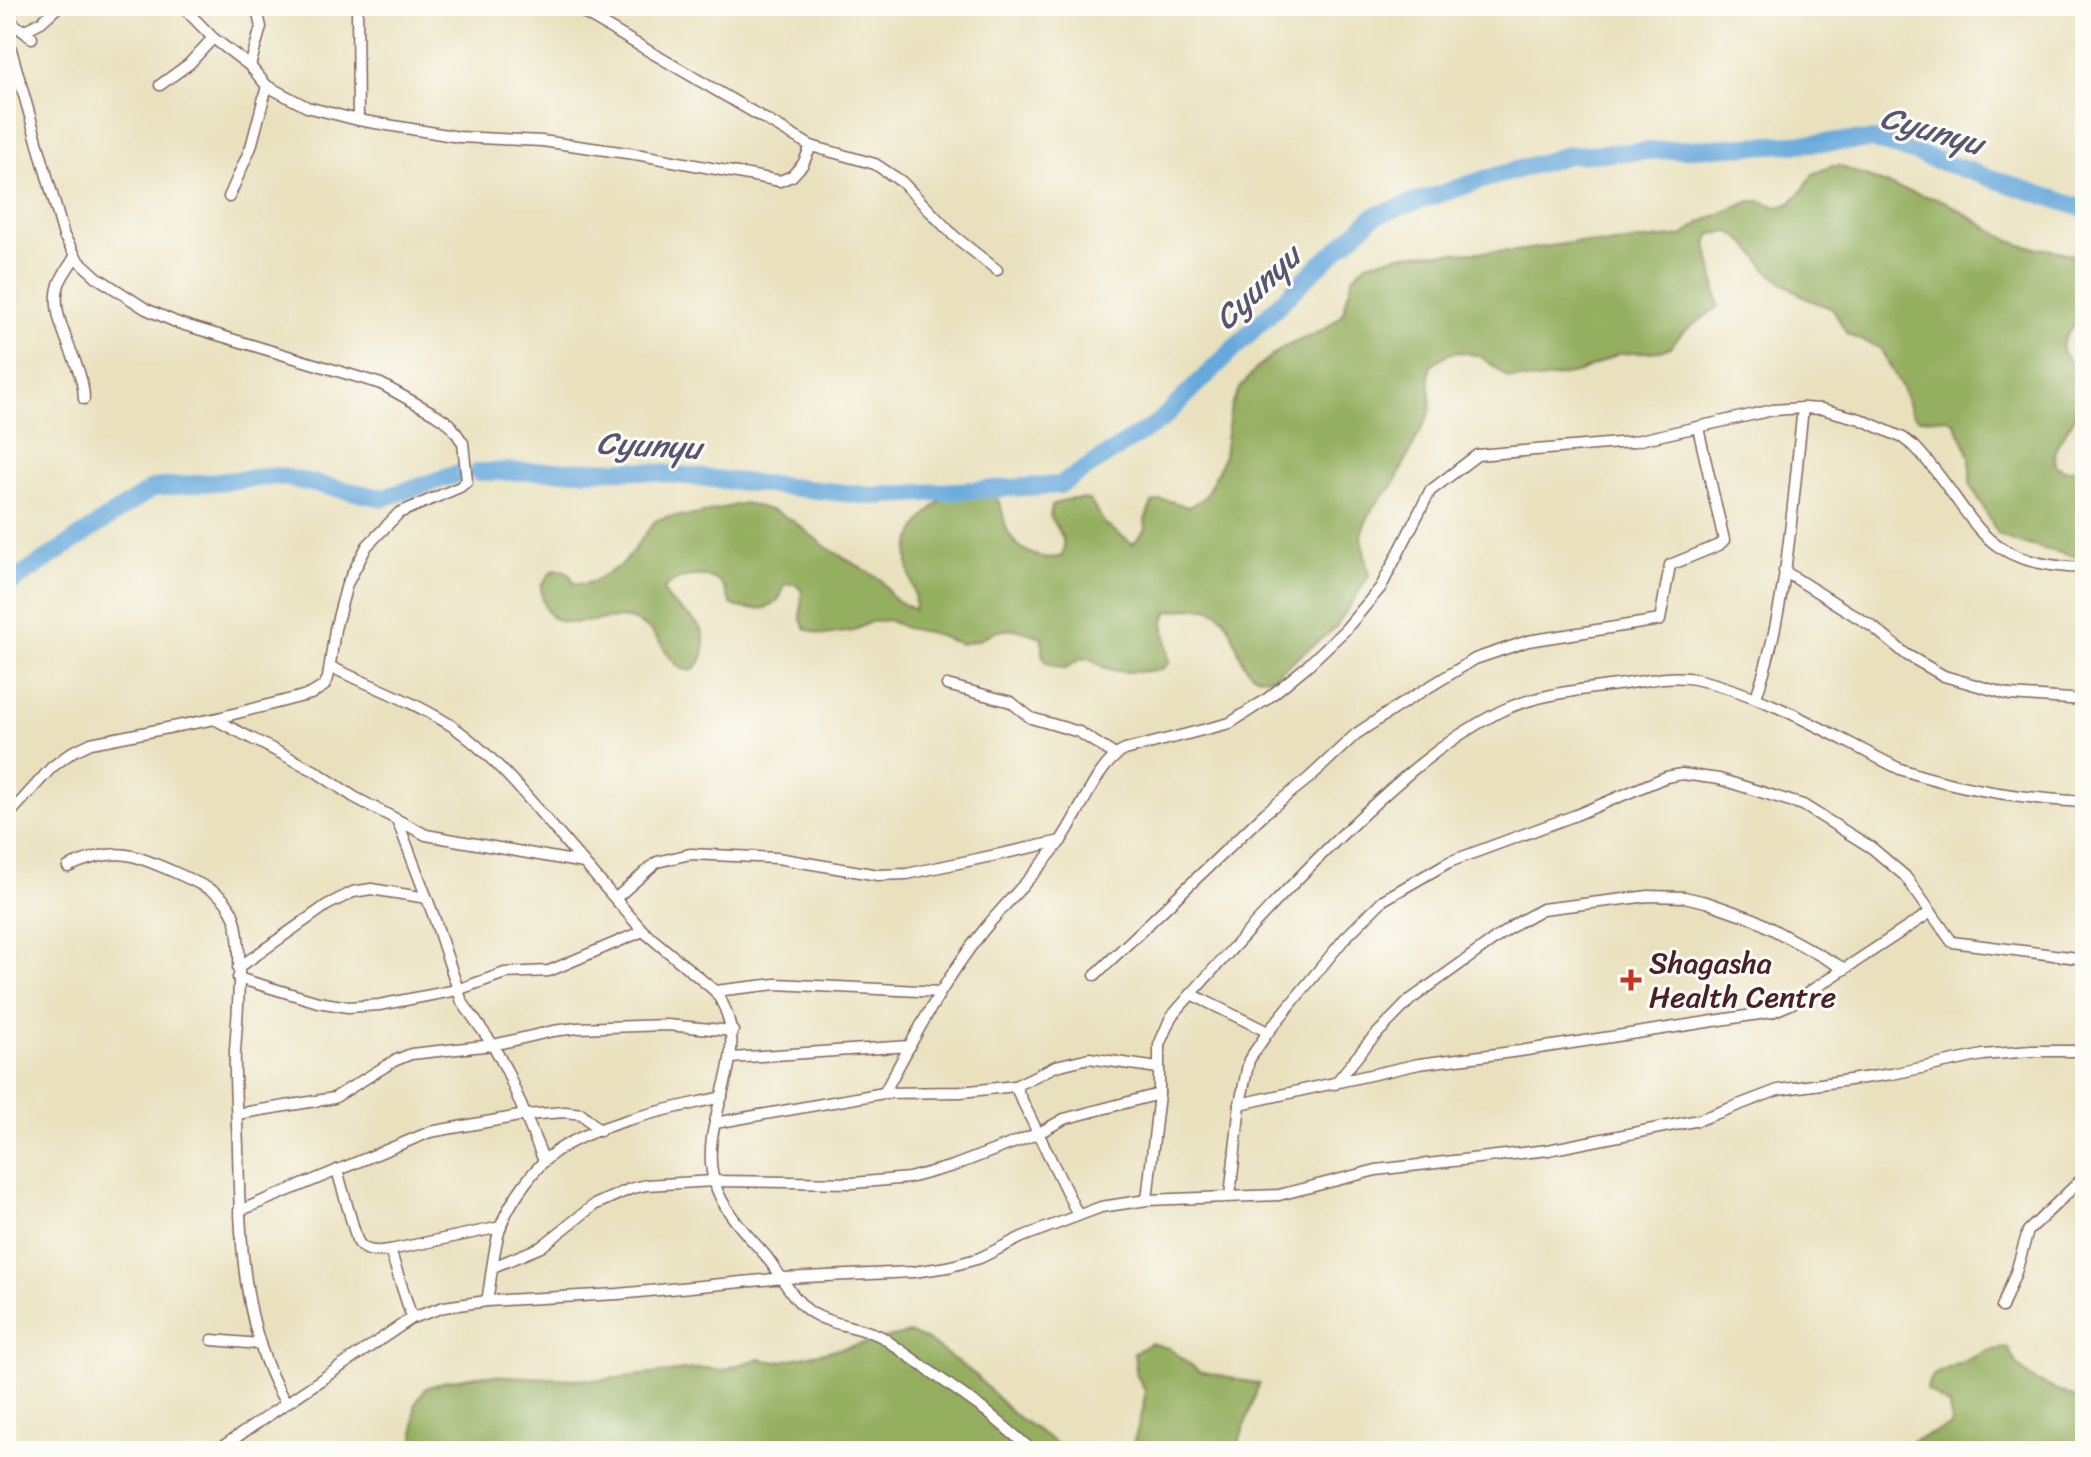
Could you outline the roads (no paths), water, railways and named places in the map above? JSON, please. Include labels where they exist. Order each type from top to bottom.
[{"type":"street","points":[[23,31],[41,22],[59,6]]},
{"type":"street","points":[[182,6],[213,38],[250,66],[267,86],[307,107],[358,120],[459,137],[542,141],[641,155],[780,181],[792,176],[803,164],[811,146]]},
{"type":"street","points":[[250,66],[260,34],[256,6]]},
{"type":"street","points":[[357,6],[358,120]]},
{"type":"street","points":[[572,6],[811,146],[875,164],[902,182],[954,236],[997,270]]},
{"type":"street","points":[[6,18],[32,38]]},
{"type":"street","points":[[6,32],[64,236],[75,257],[98,278],[146,309],[178,323],[381,384],[457,431],[463,443],[467,481],[460,487],[399,513],[367,546],[347,584],[335,629],[331,667],[324,686],[311,694],[214,719],[81,747],[52,767],[6,818]]},
{"type":"street","points":[[160,85],[189,64],[213,38]]},
{"type":"street","points":[[229,197],[251,147],[267,86]]},
{"type":"street","points":[[75,257],[60,281],[57,303],[65,335],[77,361],[84,399]]},
{"type":"street","points":[[1756,697],[1771,653],[1803,408]]},
{"type":"street","points":[[884,1093],[940,992],[984,929],[1061,841],[1084,797],[1115,755],[1230,723],[1267,699],[1307,666],[1345,630],[1381,587],[1430,491],[1477,455],[1631,442],[1773,410],[1822,409],[1860,419],[1903,438],[1929,463],[1984,536],[2004,551],[2044,564],[2085,568]]},
{"type":"street","points":[[1095,975],[1265,813],[1301,785],[1356,734],[1403,703],[1475,659],[1528,641],[1660,620],[1670,565],[1719,545],[1724,540],[1698,428]]},
{"type":"street","points":[[1784,571],[1873,627],[1907,655],[1944,676],[2010,695],[2085,700]]},
{"type":"street","points":[[331,667],[451,726],[473,743],[517,787],[643,931],[724,1002],[733,1031],[731,1058],[709,1151],[714,1181],[735,1221],[784,1278],[797,1299],[810,1312],[830,1321],[864,1328],[882,1337],[986,1411],[1033,1451]]},
{"type":"street","points":[[1147,1200],[1159,1094],[1159,1045],[1171,1017],[1298,876],[1401,779],[1439,749],[1501,711],[1585,690],[1679,677],[1695,679],[1756,697],[1900,769],[1925,778],[1999,795],[2085,802]]},
{"type":"street","points":[[947,685],[1011,702],[1031,718],[1079,732],[1115,755]]},
{"type":"street","points":[[214,719],[315,771],[398,822],[426,835],[584,863]]},
{"type":"street","points":[[1230,1196],[1240,1104],[1249,1060],[1345,938],[1383,900],[1449,862],[1576,815],[1666,777],[1682,774],[1719,779],[1803,805],[1872,848],[1905,876],[1952,942],[2085,959]]},
{"type":"street","points":[[398,822],[462,1002],[493,1045],[544,1161]]},
{"type":"street","points":[[616,898],[657,862],[667,857],[690,854],[777,858],[878,875],[907,874],[1061,841]]},
{"type":"street","points":[[68,867],[103,856],[127,855],[150,862],[221,897],[235,919],[239,1211],[247,1291],[272,1380],[285,1402]]},
{"type":"street","points":[[238,973],[327,905],[353,892],[371,889],[427,898]]},
{"type":"street","points":[[1335,1084],[1369,1042],[1410,1000],[1517,923],[1542,909],[1649,896],[1684,897],[1754,919],[1845,969]]},
{"type":"street","points":[[1240,1104],[1419,1064],[1772,1012],[1791,1004],[1931,912]]},
{"type":"street","points":[[238,973],[318,1002],[348,1007],[379,1005],[457,990],[505,973],[549,971],[643,931]]},
{"type":"street","points":[[715,991],[776,984],[940,992]]},
{"type":"street","points":[[1191,994],[1268,1032]]},
{"type":"street","points":[[237,1114],[334,1098],[411,1054],[493,1045],[577,1028],[667,1025],[733,1031]]},
{"type":"street","points":[[731,1058],[910,1046]]},
{"type":"street","points":[[216,1451],[412,1318],[444,1307],[487,1301],[618,1294],[784,1278],[913,1272],[948,1267],[980,1258],[1101,1207],[1147,1200],[1279,1195],[1376,1170],[1548,1150],[1699,1120],[1767,1092],[1892,1074],[1983,1055],[2043,1050],[2085,1051]]},
{"type":"street","points":[[715,1123],[884,1093],[961,1092],[1015,1086],[1056,1066],[1089,1058],[1158,1068]]},
{"type":"street","points":[[1015,1086],[1078,1215]]},
{"type":"street","points":[[493,1267],[541,1247],[610,1196],[646,1185],[714,1181],[886,1182],[936,1172],[1039,1133],[1064,1119],[1159,1094]]},
{"type":"street","points":[[487,1301],[501,1227],[513,1201],[544,1161],[558,1149],[600,1131],[722,1097]]},
{"type":"street","points":[[239,1211],[430,1132],[525,1115],[574,1113],[582,1114],[600,1131]]},
{"type":"street","points":[[337,1170],[360,1245],[375,1252],[501,1227]]},
{"type":"street","points":[[2002,1307],[2028,1231],[2085,1176]]},
{"type":"street","points":[[390,1250],[412,1318]]},
{"type":"street","points":[[212,1340],[260,1344]]},
{"type":"waterway","name":"Cyunyu","points":[[478,472],[632,470],[872,496],[1060,485],[1160,421],[1374,216],[1568,155],[1875,140],[2085,209]]},
{"type":"waterway","name":"Cyunyu","points":[[6,586],[153,488],[277,476],[383,498],[460,473]]},
{"type":"place","name":"Shagasha Health Centre","points":[[1631,980]]}]
